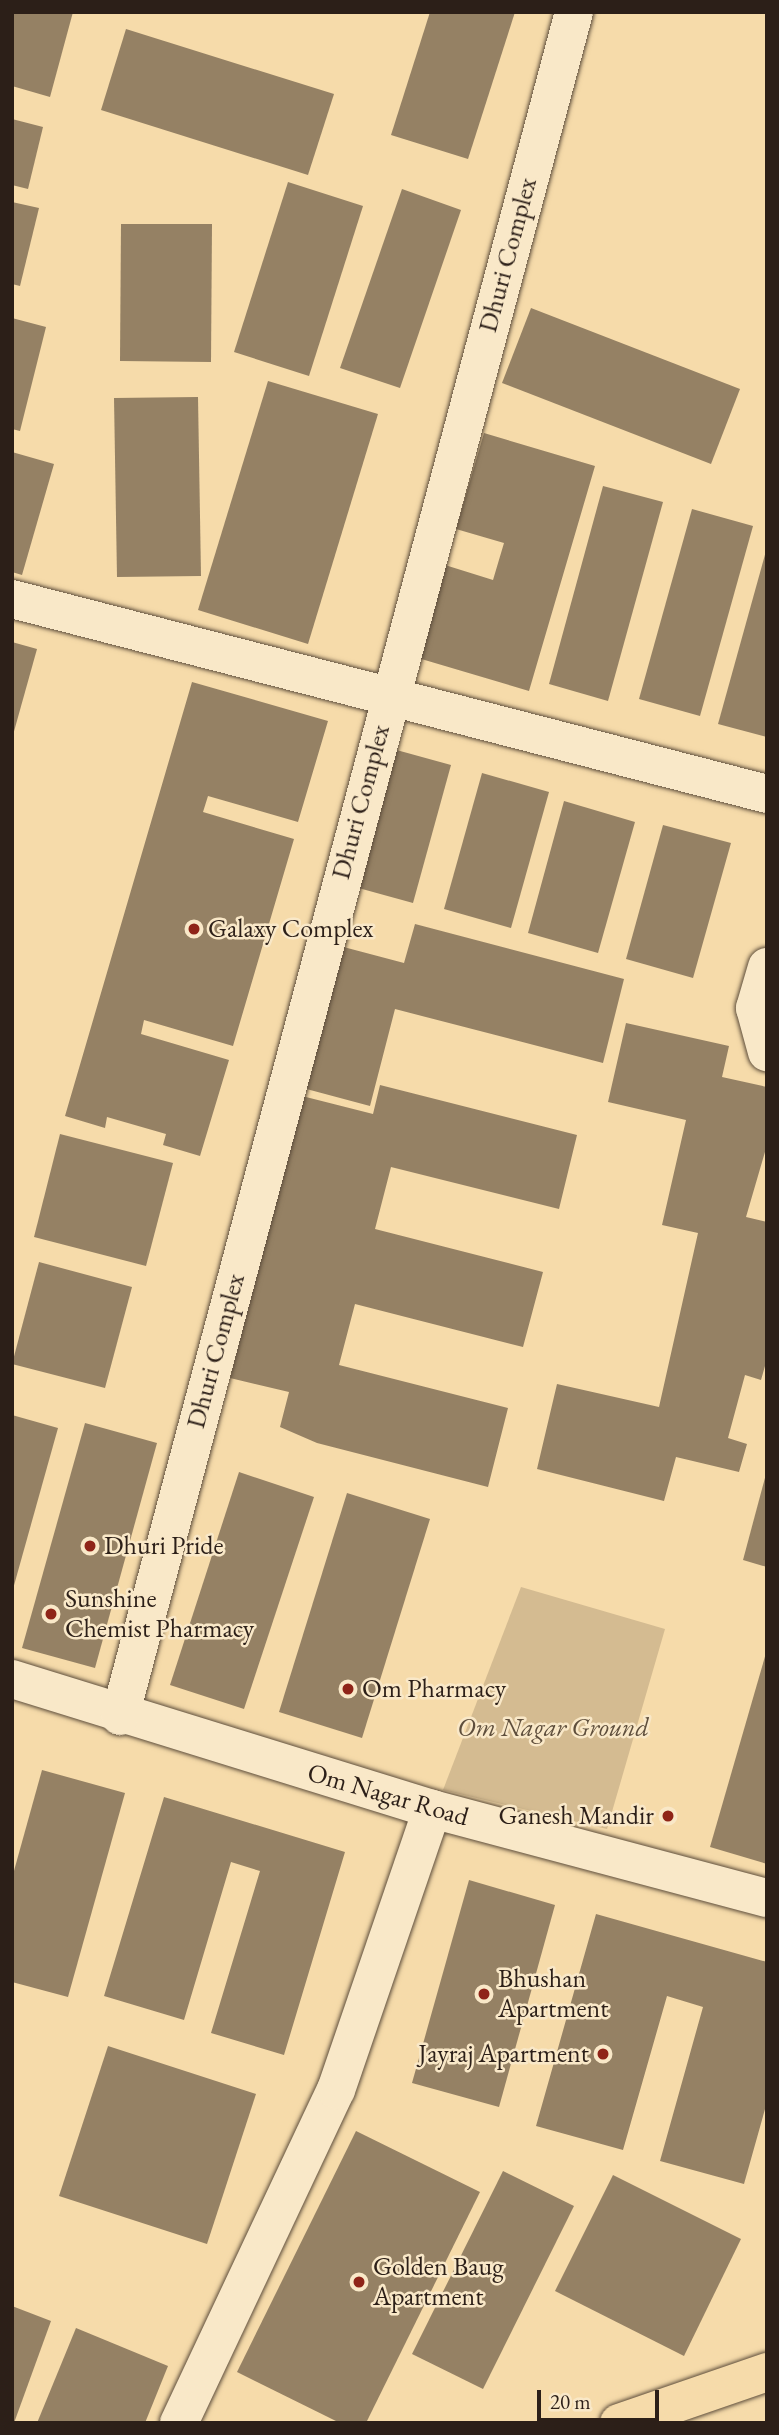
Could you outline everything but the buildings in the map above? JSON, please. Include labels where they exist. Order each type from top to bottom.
[{"type":"main road","points":[[619,2423],[767,2372]]},
{"type":"street","name":"Dhuri Complex","points":[[120,1716],[388,696],[574,12]]},
{"type":"street","points":[[12,599],[767,794]]},
{"type":"street","points":[[767,967],[755,1008],[767,1052]]},
{"type":"street","name":"Om Nagar Road","points":[[12,1679],[120,1716],[432,1808],[767,1898]]},
{"type":"street","points":[[179,2423],[336,2090],[432,1808]]},
{"type":"green space","name":"Om Nagar Ground","points":[[521,1587],[665,1629],[607,1829],[443,1790]]},
{"type":"place","name":"Galaxy Complex","points":[[194,929]]},
{"type":"place","name":"Dhuri Pride","points":[[90,1546]]},
{"type":"place","name":"Sunshine Chemist Pharmacy","points":[[51,1614]]},
{"type":"place","name":"Om Pharmacy","points":[[348,1689]]},
{"type":"place","name":"Ganesh Mandir","points":[[668,1816]]},
{"type":"place","name":"Bhushan Apartment","points":[[484,1994]]},
{"type":"place","name":"Jayraj Apartment","points":[[603,2054]]},
{"type":"place","name":"Golden Baug Apartment","points":[[359,2282]]}]
